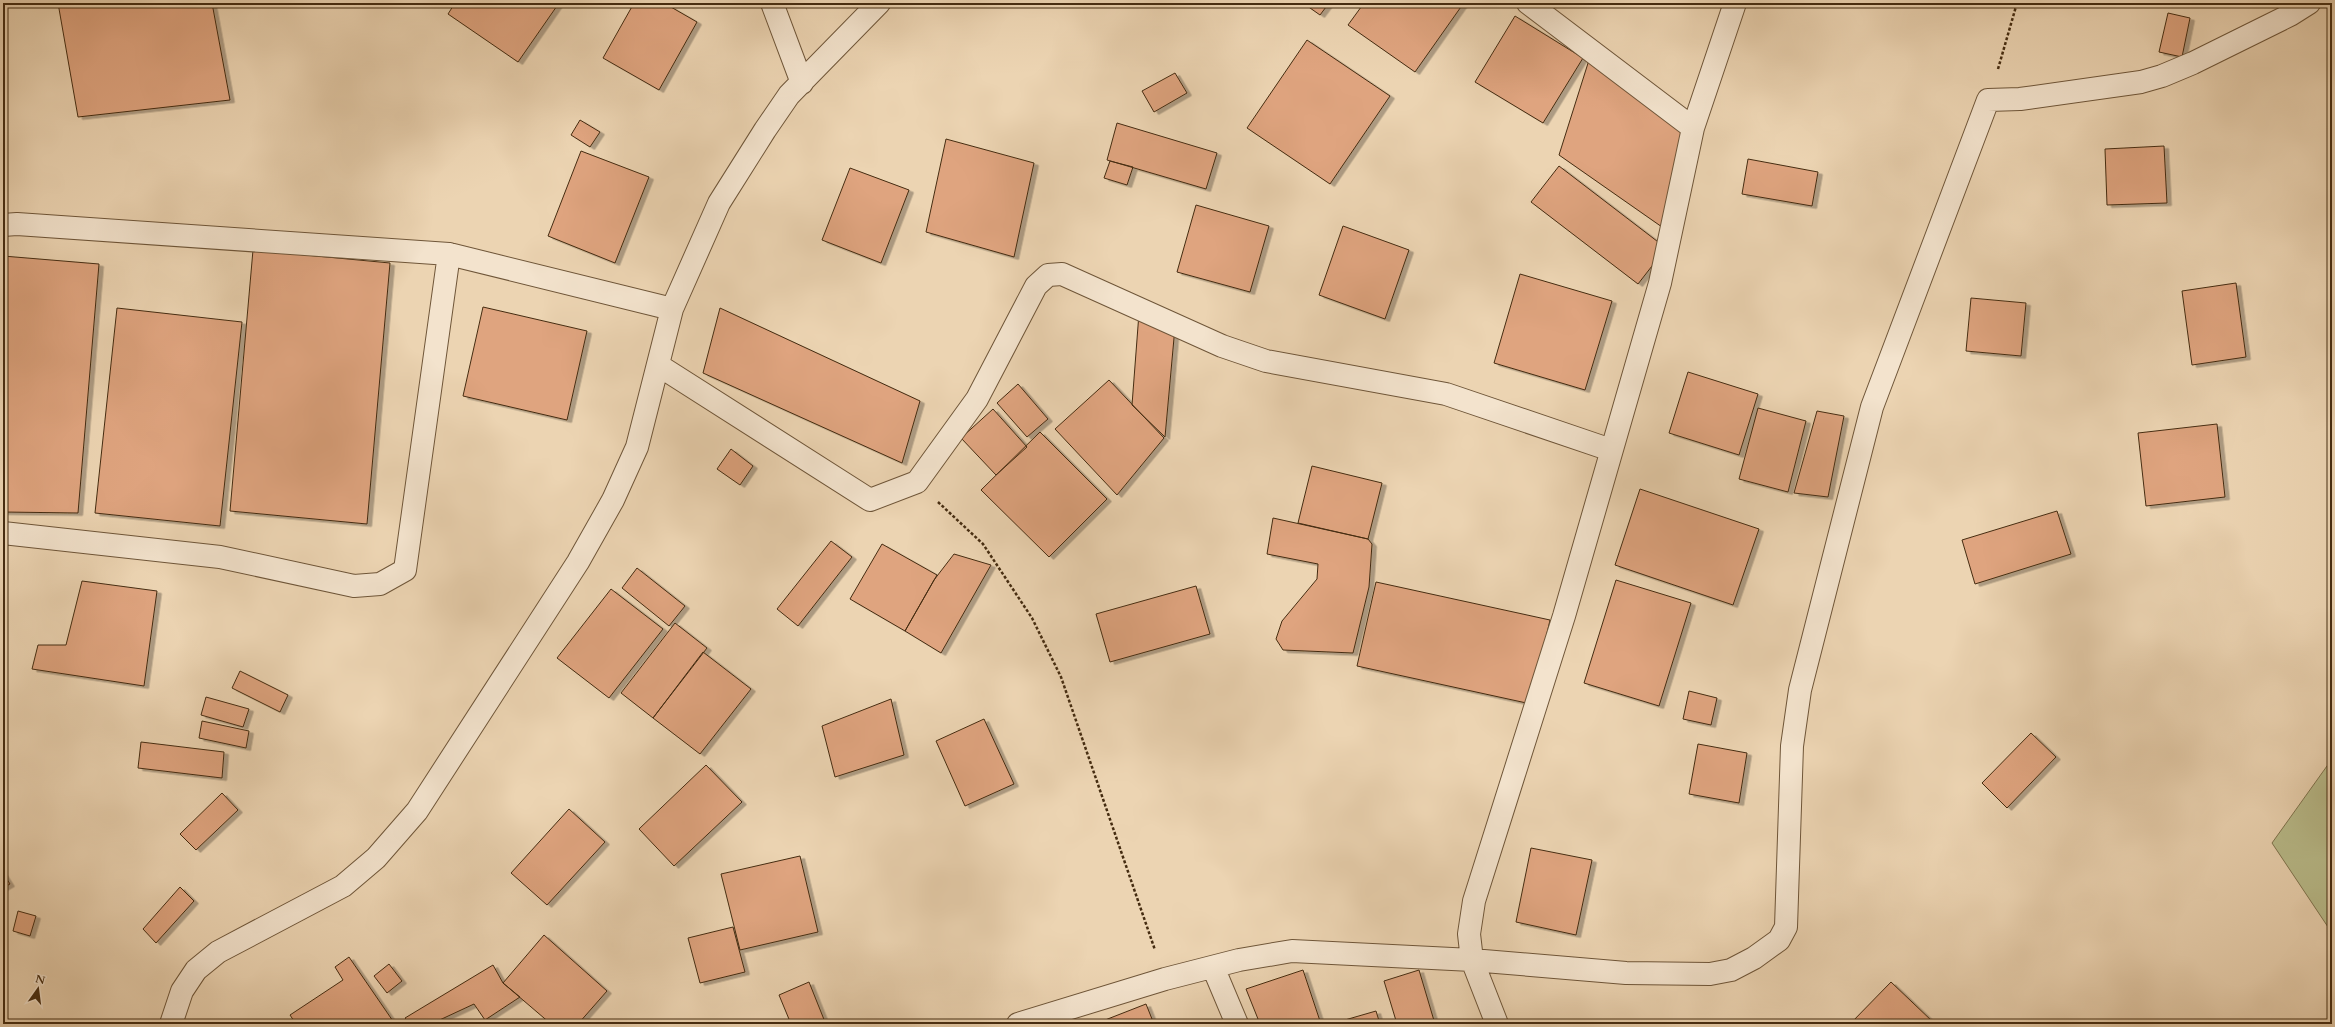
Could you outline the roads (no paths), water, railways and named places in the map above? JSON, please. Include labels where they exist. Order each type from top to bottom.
[{"type":"street","points":[[772,3],[802,83]]},
{"type":"street","points":[[171,1024],[182,991],[196,970],[218,952],[343,886],[376,858],[417,811],[578,562],[613,500],[636,447],[672,309],[719,203],[765,130],[789,96],[879,3]]},
{"type":"street","points":[[1528,3],[1693,128]]},
{"type":"street","points":[[1497,1024],[1472,960],[1469,934],[1474,901],[1564,616],[1660,282],[1693,128],[1735,3]]},
{"type":"street","points":[[1018,1024],[1165,979],[1213,967],[1292,951],[1472,960],[1626,973],[1710,974],[1731,970],[1754,958],[1779,940],[1786,927],[1792,746],[1800,690],[1872,407],[1988,100],[2020,99],[2134,83],[2162,76],[2193,63],[2269,26],[2309,3]]},
{"type":"street","points":[[3,224],[449,254],[672,309]]},
{"type":"street","points":[[3,533],[220,557],[354,586],[380,584],[405,570],[449,254]]},
{"type":"street","points":[[658,365],[870,500],[917,482],[977,399],[1036,286],[1048,275],[1062,274],[1222,346],[1266,361],[1446,394],[1611,450]]},
{"type":"street","points":[[1213,967],[1237,1024]]}]
